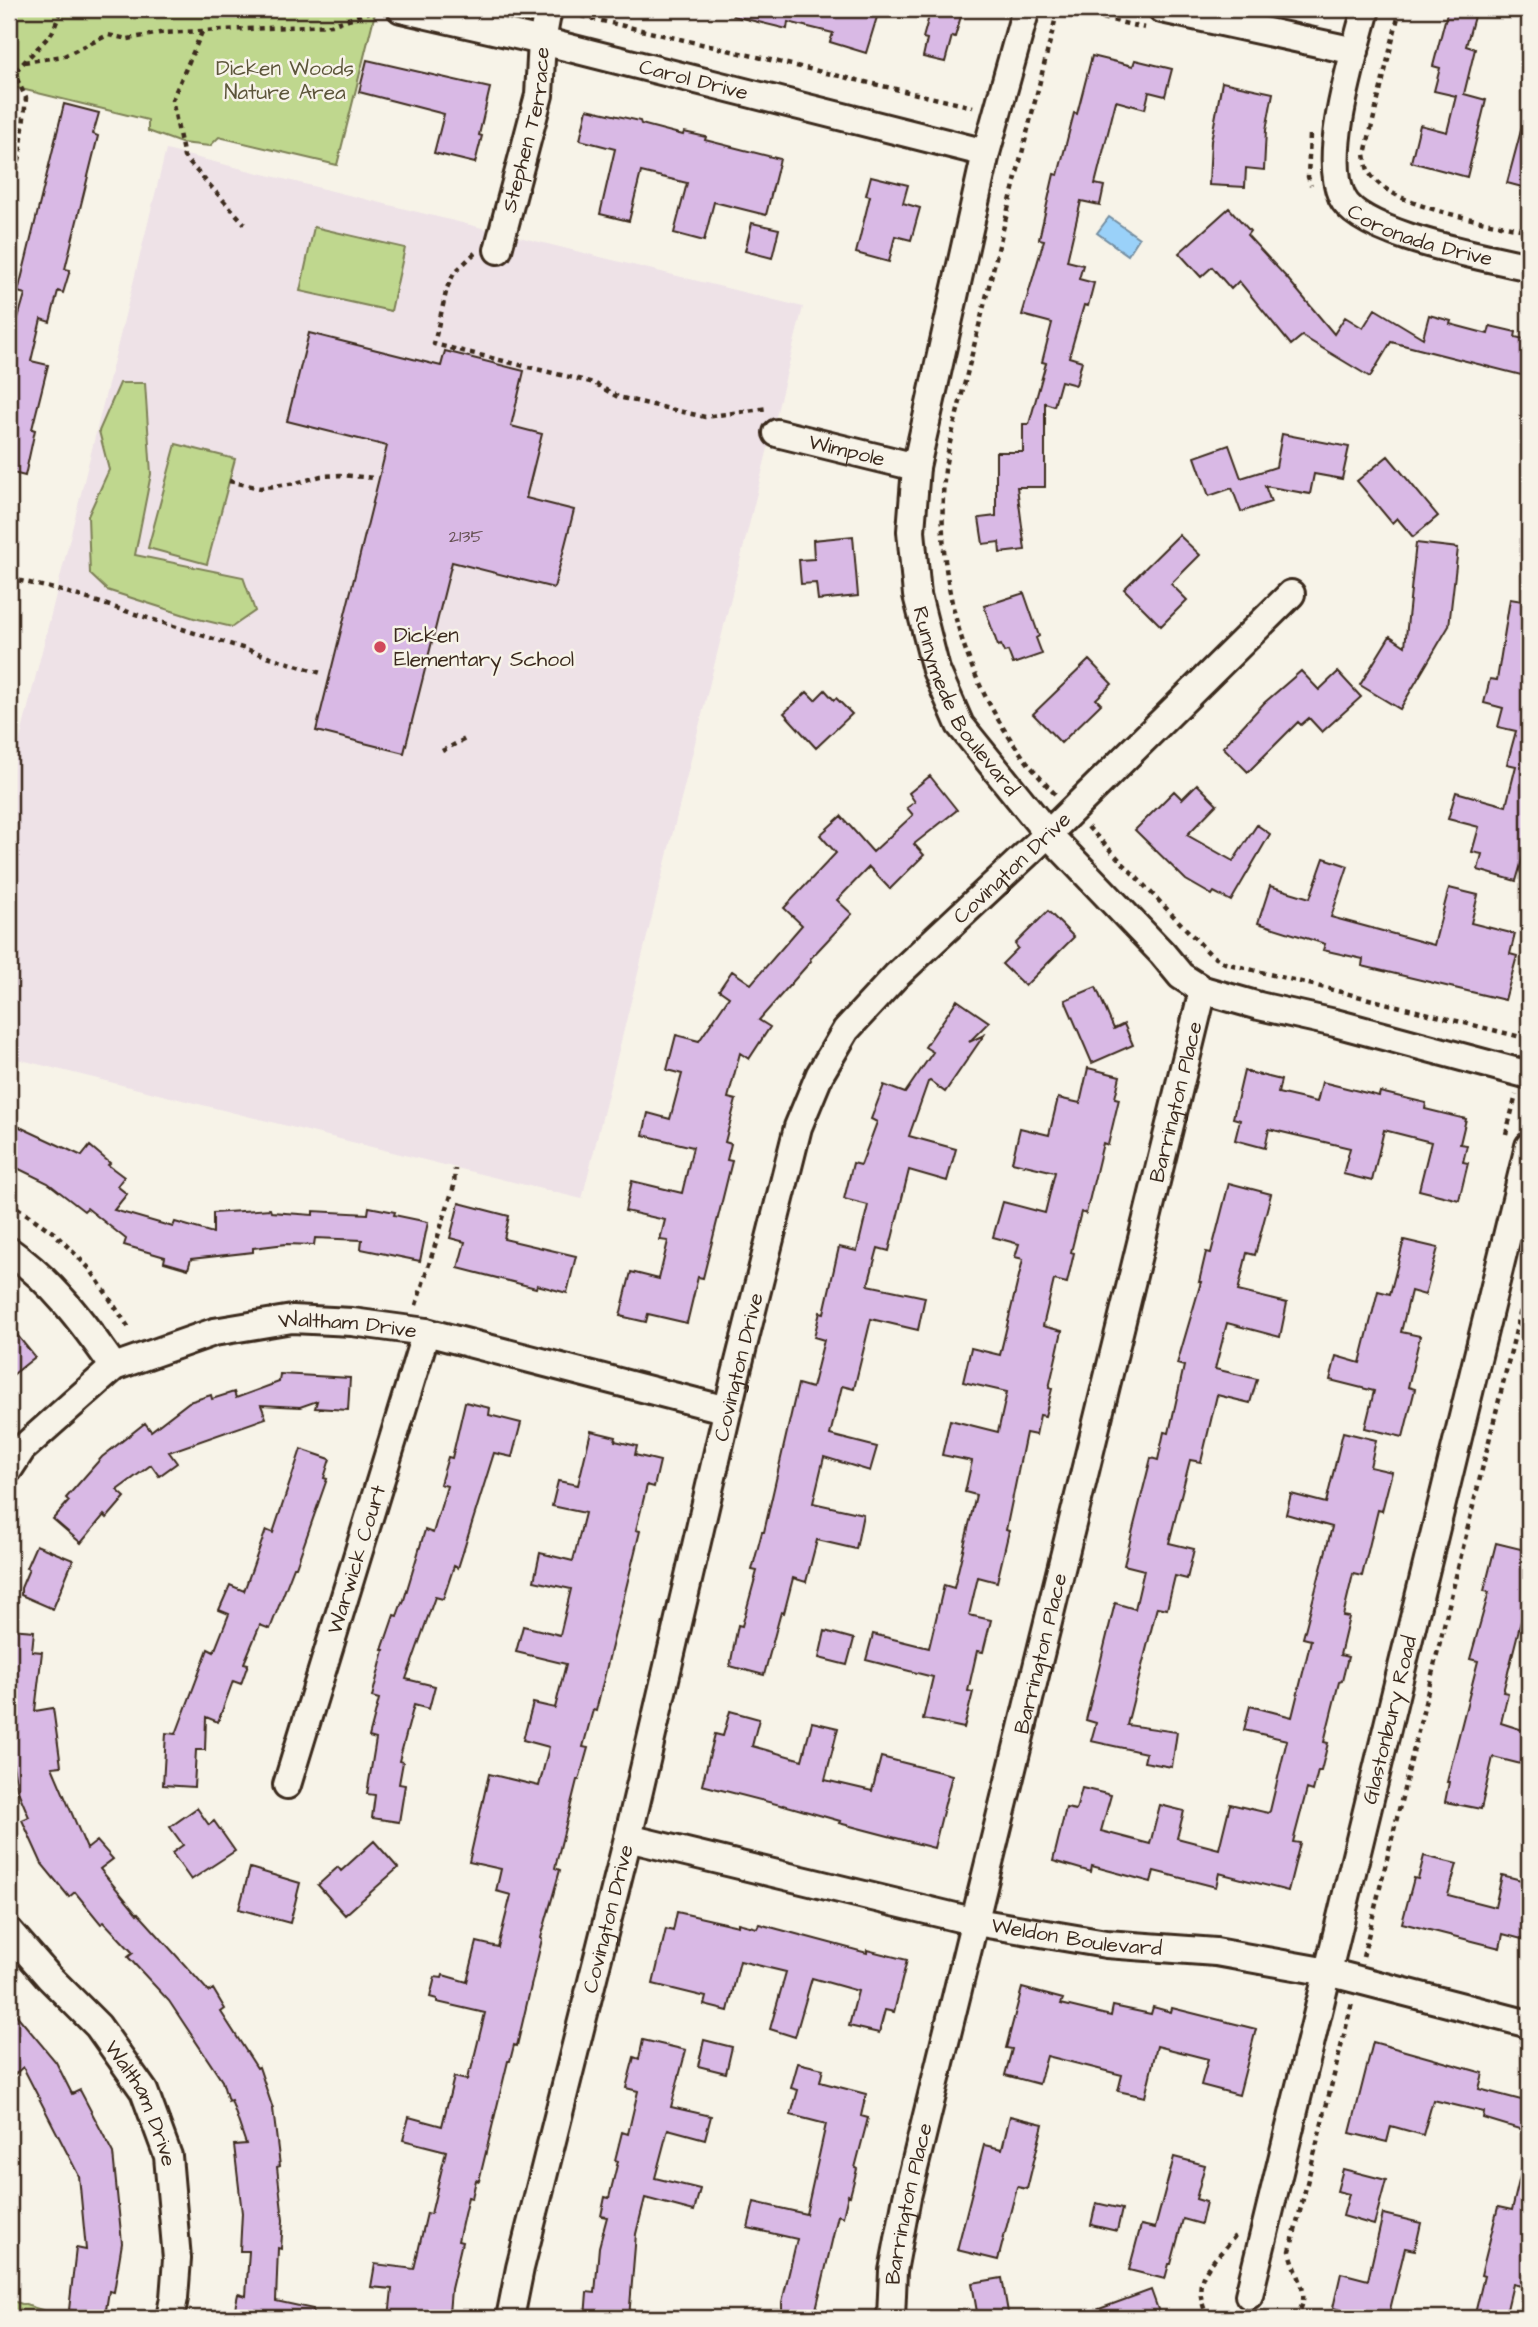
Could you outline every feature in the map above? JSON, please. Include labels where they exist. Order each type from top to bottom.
[{"type":"street","name":"Carol Drive","points":[[401,9],[541,41],[986,153]]},
{"type":"street","name":"Runnymede Boulevard","points":[[1026,9],[986,153],[918,456],[911,531],[917,594],[936,670],[960,725],[1048,834],[1181,976],[1203,990],[1529,1075]]},
{"type":"street","points":[[1162,9],[1343,48]]},
{"type":"street","name":"Coronada Drive","points":[[1366,9],[1343,48],[1335,139],[1335,168],[1343,199],[1359,215],[1390,231],[1529,267]]},
{"type":"street","name":"Stephen Terrace","points":[[486,251],[539,95],[541,41],[556,10]]},
{"type":"street","name":"Wimpole","points":[[775,420],[918,456]]},
{"type":"street","name":"Covington Drive","points":[[510,2318],[520,2268],[628,1838],[727,1410],[799,1127],[820,1074],[846,1030],[896,976],[1048,834],[1291,594]]},
{"type":"street","name":"Barrington Place","points":[[891,2318],[893,2271],[907,2197],[1203,990]]},
{"type":"street","name":"Glastonbury Road","points":[[1249,2295],[1529,1146]]},
{"type":"street","points":[[9,1251],[33,1268],[73,1310],[114,1367]]},
{"type":"street","name":"Waltham Drive","points":[[9,1469],[22,1449],[114,1367],[214,1332],[292,1319],[352,1322],[417,1331],[727,1410]]},
{"type":"street","name":"Warwick Court","points":[[287,1785],[417,1331]]},
{"type":"street","name":"Weldon Boulevard","points":[[628,1838],[976,1922],[1106,1944],[1216,1952],[1328,1972],[1529,2024]]},
{"type":"street","name":"Waltham Drive","points":[[9,1931],[49,1977],[98,2026],[144,2091],[168,2156],[171,2181],[177,2259],[170,2318]]},
{"type":"path","points":[[9,78],[52,33],[62,9]]},
{"type":"path","points":[[24,62],[64,56],[108,35],[128,39],[160,33],[331,25],[378,9]]},
{"type":"path","points":[[1058,9],[948,452],[942,523],[946,576],[958,632],[977,682],[1007,734],[1045,783],[1211,954],[1225,963],[1529,1039]]},
{"type":"path","points":[[1340,9],[1343,48]]},
{"type":"path","points":[[1400,9],[1365,154],[1368,171],[1391,193],[1422,207],[1529,231]]},
{"type":"path","points":[[556,10],[1030,120]]},
{"type":"path","points":[[202,31],[173,100],[184,157],[245,224]]},
{"type":"path","points":[[9,200],[20,156],[26,98],[14,73]]},
{"type":"path","points":[[1311,131],[1308,143],[1308,177],[1312,190]]},
{"type":"path","points":[[486,251],[454,273],[447,288],[434,344],[594,383],[618,397],[705,417],[775,420]]},
{"type":"path","points":[[918,456],[948,452]]},
{"type":"path","points":[[229,481],[260,488],[321,476],[375,478]]},
{"type":"path","points":[[9,578],[66,592],[324,674]]},
{"type":"path","points":[[442,751],[465,739]]},
{"type":"path","points":[[417,1331],[454,1186],[455,1168]]},
{"type":"path","points":[[9,1202],[54,1233],[90,1269],[131,1331]]},
{"type":"path","points":[[1295,2318],[1305,2298],[1305,2288],[1290,2251],[1529,1277]]},
{"type":"shaded area","name":"Dicken Elementary School","points":[[166,150],[803,307],[582,1199],[9,1057],[9,784]]},
{"type":"green space","name":"Dicken Woods Nature Area","points":[[9,9],[376,9],[337,165],[219,137],[210,146],[181,143],[148,131],[148,120],[9,86]]},
{"type":"green space","points":[[314,227],[405,248],[391,311],[300,291]]},
{"type":"green space","points":[[120,383],[145,383],[151,474],[135,555],[243,577],[255,611],[232,627],[194,618],[107,590],[90,574],[88,516],[109,470],[99,431]]},
{"type":"green space","points":[[176,444],[235,459],[207,564],[148,548]]},
{"type":"green space","points":[[9,2300],[68,2318],[9,2318]]},
{"type":"water","points":[[1109,217],[1139,238],[1128,255],[1097,233]]},
{"type":"building","points":[[733,9],[848,9],[877,17],[866,53],[830,42],[833,33],[788,22],[787,29],[733,16]]},
{"type":"building","points":[[931,9],[963,9],[945,62],[923,57],[927,39],[923,38]]},
{"type":"building","points":[[1448,9],[1476,9],[1466,46],[1475,49],[1464,94],[1486,100],[1467,177],[1411,162],[1420,125],[1447,132],[1456,96],[1434,91],[1440,68],[1433,66]]},
{"type":"building","points":[[1092,56],[1133,66],[1135,60],[1172,69],[1165,96],[1149,92],[1145,109],[1116,101],[1095,184],[1104,186],[1100,205],[1081,201],[1067,261],[1083,265],[1079,279],[1094,283],[1088,306],[1084,305],[1069,357],[1082,361],[1076,385],[1061,381],[1054,406],[1045,403],[1045,487],[1017,487],[1025,550],[1000,553],[999,542],[983,544],[979,518],[996,516],[996,452],[1023,452],[1023,424],[1029,424],[1046,363],[1042,362],[1052,323],[1022,315],[1044,240],[1039,239],[1054,174],[1058,175]]},
{"type":"building","points":[[367,60],[490,88],[475,163],[434,153],[444,114],[359,92]]},
{"type":"building","points":[[1222,82],[1273,93],[1266,130],[1264,170],[1246,168],[1245,187],[1209,185],[1211,141]]},
{"type":"building","points":[[64,104],[99,113],[93,134],[98,136],[65,269],[70,270],[63,293],[58,291],[50,322],[41,319],[31,361],[48,365],[32,429],[35,430],[25,476],[9,472],[9,349],[25,294],[18,292]]},
{"type":"building","points":[[587,109],[640,121],[641,124],[683,135],[684,132],[706,137],[705,140],[780,159],[766,215],[714,202],[704,241],[674,233],[687,183],[641,172],[629,221],[600,214],[615,149],[580,140]]},
{"type":"building","points":[[1523,123],[1529,123],[1529,177],[1526,188],[1507,183]]},
{"type":"building","points":[[871,176],[908,185],[903,203],[920,208],[911,240],[895,236],[889,262],[856,253],[870,196],[866,195]]},
{"type":"building","points":[[1229,208],[1250,231],[1247,235],[1334,334],[1345,317],[1363,328],[1375,309],[1423,338],[1429,315],[1451,321],[1450,324],[1488,334],[1490,326],[1516,332],[1515,337],[1529,340],[1529,377],[1391,342],[1370,377],[1302,336],[1291,345],[1239,281],[1231,289],[1212,267],[1201,277],[1179,253]]},
{"type":"building","points":[[752,223],[779,229],[772,258],[745,251]]},
{"type":"building","name":"Dicken Elementary School","points":[[309,333],[441,366],[445,351],[524,371],[511,426],[542,434],[526,498],[574,510],[554,588],[452,562],[404,753],[316,731],[387,446],[287,421]]},
{"type":"building","points":[[1282,434],[1349,447],[1342,479],[1314,474],[1310,494],[1265,486],[1271,502],[1241,512],[1232,488],[1209,496],[1195,457],[1229,445],[1241,478],[1276,467]]},
{"type":"building","points":[[1388,456],[1438,516],[1413,537],[1397,518],[1392,523],[1357,481]]},
{"type":"building","points":[[1179,535],[1200,555],[1171,584],[1187,600],[1161,626],[1124,589]]},
{"type":"building","points":[[853,536],[858,596],[818,600],[816,583],[801,584],[799,560],[814,559],[813,540]]},
{"type":"building","points":[[1416,543],[1458,548],[1449,626],[1400,709],[1360,685],[1390,636],[1405,646]]},
{"type":"building","points":[[1024,593],[1039,636],[1036,638],[1042,654],[1013,664],[1008,651],[1004,652],[1001,645],[998,646],[984,606]]},
{"type":"building","points":[[1510,599],[1529,602],[1529,859],[1523,857],[1516,881],[1478,870],[1482,854],[1472,852],[1479,827],[1448,819],[1456,792],[1506,806],[1516,766],[1507,764],[1516,731],[1498,727],[1503,708],[1484,703],[1490,679],[1497,680]]},
{"type":"building","points":[[1089,660],[1112,684],[1096,699],[1101,704],[1061,743],[1033,714]]},
{"type":"building","points":[[1301,671],[1319,690],[1338,672],[1361,697],[1322,732],[1309,718],[1301,725],[1298,722],[1248,772],[1223,747],[1264,703]]},
{"type":"building","points":[[825,690],[852,714],[816,748],[784,713],[807,692],[815,700]]},
{"type":"building","points":[[930,776],[957,810],[914,844],[924,855],[890,889],[869,867],[837,900],[852,914],[759,1020],[770,1027],[749,1059],[740,1053],[728,1098],[736,1100],[725,1142],[731,1144],[727,1160],[732,1161],[703,1278],[698,1277],[687,1323],[648,1314],[646,1322],[620,1316],[631,1272],[659,1279],[668,1241],[660,1240],[665,1220],[625,1211],[632,1181],[682,1193],[693,1147],[643,1135],[648,1113],[670,1119],[682,1074],[667,1070],[676,1035],[699,1041],[729,997],[719,990],[732,971],[751,984],[802,925],[784,908],[836,853],[820,835],[841,816],[873,852],[913,815],[907,808],[915,802],[909,793]]},
{"type":"building","points":[[1197,784],[1217,804],[1187,835],[1233,861],[1257,825],[1270,834],[1231,901],[1214,892],[1212,895],[1186,880],[1135,830],[1174,791],[1182,799]]},
{"type":"building","points":[[1324,858],[1348,866],[1331,917],[1434,945],[1449,888],[1478,895],[1471,923],[1515,934],[1510,954],[1517,956],[1505,1000],[1362,966],[1363,959],[1323,950],[1325,944],[1258,923],[1270,886],[1310,898]]},
{"type":"building","points":[[1048,911],[1074,937],[1025,986],[1002,964],[1018,948],[1015,944]]},
{"type":"building","points":[[1096,987],[1114,1029],[1124,1024],[1133,1045],[1092,1063],[1065,1000]]},
{"type":"building","points":[[957,1000],[989,1022],[969,1042],[984,1035],[945,1092],[928,1082],[909,1136],[956,1149],[947,1181],[909,1170],[889,1251],[878,1248],[868,1285],[925,1297],[918,1330],[871,1319],[854,1389],[842,1386],[830,1435],[877,1447],[870,1471],[824,1457],[813,1503],[863,1514],[856,1549],[817,1540],[806,1582],[793,1578],[764,1675],[730,1666],[738,1625],[742,1626],[757,1571],[752,1570],[764,1532],[798,1384],[812,1388],[824,1340],[814,1337],[820,1312],[824,1313],[839,1247],[857,1251],[868,1205],[844,1199],[853,1163],[861,1165],[877,1122],[871,1119],[884,1085],[905,1093],[933,1052],[925,1047]]},
{"type":"building","points":[[1088,1068],[1120,1076],[1115,1098],[1119,1099],[1108,1145],[1103,1143],[1086,1214],[1081,1212],[1067,1283],[1054,1280],[1043,1326],[1062,1331],[1049,1388],[1052,1389],[1045,1416],[1040,1415],[1036,1435],[1026,1433],[997,1582],[978,1577],[969,1615],[991,1620],[983,1652],[977,1651],[968,1691],[973,1692],[964,1728],[923,1719],[933,1677],[866,1660],[873,1634],[929,1648],[944,1585],[954,1588],[976,1495],[965,1492],[972,1461],[942,1455],[950,1420],[998,1432],[1007,1392],[963,1382],[971,1348],[1000,1355],[1023,1259],[1015,1257],[1019,1244],[993,1237],[1003,1202],[1045,1213],[1055,1172],[1012,1162],[1020,1128],[1049,1135],[1058,1098],[1080,1103]]},
{"type":"building","points":[[1244,1071],[1281,1080],[1278,1093],[1317,1102],[1322,1082],[1379,1096],[1380,1092],[1426,1103],[1425,1109],[1466,1119],[1460,1144],[1467,1145],[1463,1162],[1468,1163],[1459,1200],[1419,1190],[1431,1142],[1384,1130],[1372,1181],[1343,1174],[1350,1148],[1269,1129],[1265,1148],[1235,1140],[1240,1120],[1233,1118]]},
{"type":"building","points":[[9,1122],[82,1156],[90,1146],[124,1177],[117,1186],[127,1194],[114,1210],[173,1227],[175,1222],[213,1233],[213,1213],[270,1209],[271,1212],[313,1215],[313,1211],[368,1214],[369,1207],[428,1222],[420,1261],[361,1249],[362,1240],[315,1238],[314,1245],[286,1244],[253,1248],[253,1252],[191,1259],[188,1269],[164,1262],[165,1257],[124,1245],[126,1239],[87,1208],[84,1211],[48,1183],[9,1164]]},
{"type":"building","points":[[1229,1183],[1271,1194],[1255,1255],[1247,1253],[1238,1291],[1287,1303],[1280,1337],[1227,1323],[1215,1369],[1257,1379],[1250,1403],[1217,1395],[1201,1462],[1190,1460],[1169,1543],[1194,1549],[1187,1579],[1175,1576],[1167,1609],[1157,1607],[1127,1725],[1177,1732],[1172,1767],[1144,1762],[1146,1753],[1091,1741],[1096,1723],[1086,1720],[1115,1603],[1135,1609],[1144,1570],[1124,1565],[1151,1458],[1158,1460],[1164,1432],[1169,1433],[1184,1366],[1177,1364],[1201,1282],[1206,1252],[1211,1253]]},
{"type":"building","points":[[459,1203],[509,1216],[504,1239],[576,1256],[567,1293],[458,1268],[465,1242],[450,1238]]},
{"type":"building","points":[[1404,1240],[1438,1248],[1425,1295],[1411,1291],[1401,1332],[1420,1336],[1408,1387],[1415,1389],[1403,1437],[1365,1428],[1374,1391],[1330,1380],[1336,1356],[1360,1363],[1378,1291],[1390,1294]]},
{"type":"building","points":[[9,1325],[35,1357],[9,1378]]},
{"type":"building","points":[[280,1374],[350,1378],[348,1410],[315,1408],[317,1401],[300,1407],[261,1405],[266,1418],[169,1452],[177,1463],[159,1476],[151,1465],[117,1490],[125,1497],[107,1518],[104,1515],[81,1543],[53,1519],[69,1501],[66,1498],[102,1457],[145,1423],[151,1431],[189,1402],[234,1392],[236,1398],[279,1382]]},
{"type":"building","points":[[465,1402],[490,1408],[489,1415],[521,1423],[512,1457],[494,1453],[458,1568],[454,1566],[443,1599],[435,1597],[406,1679],[435,1686],[429,1709],[414,1705],[399,1761],[403,1762],[399,1784],[405,1785],[399,1822],[372,1818],[375,1795],[367,1794],[376,1739],[369,1737],[379,1699],[372,1697],[382,1650],[394,1615],[397,1616],[403,1603],[425,1530],[433,1533],[447,1486],[440,1484],[448,1457],[452,1458]]},
{"type":"building","points":[[591,1431],[637,1446],[635,1455],[660,1461],[654,1487],[647,1485],[636,1530],[640,1531],[596,1711],[593,1710],[583,1747],[588,1748],[577,1780],[555,1868],[560,1870],[541,1938],[517,2046],[514,2045],[508,2061],[479,2181],[476,2180],[472,2198],[468,2197],[458,2241],[462,2242],[451,2289],[449,2314],[445,2314],[445,2318],[389,2318],[392,2289],[371,2287],[375,2264],[414,2269],[427,2213],[431,2214],[446,2151],[403,2140],[409,2117],[442,2126],[454,2077],[467,2080],[471,2070],[485,2013],[437,2002],[437,1999],[430,1997],[435,1977],[442,1978],[443,1975],[467,1982],[477,1942],[498,1947],[511,1895],[496,1891],[501,1869],[469,1862],[489,1774],[539,1786],[549,1747],[523,1740],[533,1703],[555,1708],[566,1664],[516,1652],[523,1626],[560,1635],[571,1589],[534,1581],[540,1553],[573,1561],[585,1513],[552,1506],[558,1481],[578,1485]]},
{"type":"building","points":[[1343,1432],[1376,1440],[1370,1467],[1392,1472],[1382,1511],[1378,1510],[1362,1576],[1353,1574],[1343,1616],[1349,1617],[1340,1655],[1348,1657],[1324,1742],[1328,1743],[1321,1771],[1318,1771],[1313,1791],[1307,1789],[1293,1842],[1300,1843],[1288,1891],[1219,1873],[1216,1887],[1154,1871],[1151,1882],[1092,1866],[1091,1872],[1053,1861],[1066,1808],[1076,1810],[1082,1788],[1111,1795],[1101,1831],[1150,1844],[1160,1805],[1184,1811],[1177,1838],[1219,1849],[1230,1804],[1268,1813],[1270,1811],[1287,1740],[1244,1730],[1250,1706],[1292,1717],[1311,1640],[1303,1638],[1332,1527],[1286,1514],[1291,1494],[1326,1503]]},
{"type":"building","points":[[301,1449],[330,1459],[324,1478],[327,1479],[296,1567],[270,1629],[260,1625],[244,1663],[248,1664],[241,1684],[233,1681],[218,1722],[206,1717],[205,1750],[196,1750],[194,1787],[163,1785],[166,1733],[176,1734],[208,1649],[214,1652],[229,1614],[219,1610],[230,1585],[244,1591],[266,1530],[273,1533]]},
{"type":"building","points":[[1496,1543],[1529,1551],[1529,1602],[1526,1601],[1503,1692],[1508,1693],[1501,1723],[1529,1732],[1521,1764],[1493,1757],[1481,1809],[1445,1802],[1447,1782],[1478,1661],[1470,1659],[1489,1592],[1484,1591]]},
{"type":"building","points":[[36,1545],[73,1560],[53,1609],[21,1595],[29,1569],[26,1568]]},
{"type":"building","points":[[10,1629],[34,1631],[32,1651],[42,1652],[35,1711],[53,1708],[61,1766],[52,1767],[87,1849],[97,1841],[113,1859],[100,1869],[137,1914],[209,1992],[213,1989],[225,2009],[221,2012],[257,2068],[259,2067],[273,2109],[280,2166],[277,2167],[283,2220],[281,2249],[278,2248],[276,2301],[313,2309],[313,2318],[233,2318],[238,2294],[246,2296],[249,2251],[240,2251],[242,2213],[234,2145],[246,2144],[222,2081],[169,2001],[128,1957],[133,1953],[104,1922],[101,1924],[75,1892],[69,1897],[42,1864],[22,1820],[29,1817],[17,1789],[9,1739]]},
{"type":"building","points":[[825,1631],[854,1639],[847,1665],[819,1658]]},
{"type":"building","points":[[730,1711],[759,1719],[752,1746],[802,1760],[812,1722],[838,1728],[825,1780],[872,1791],[881,1757],[952,1775],[934,1848],[839,1823],[840,1821],[784,1805],[702,1785],[715,1734],[723,1736]]},
{"type":"building","points":[[197,1808],[209,1825],[214,1821],[235,1851],[191,1880],[172,1853],[183,1845],[170,1827]]},
{"type":"building","points":[[374,1841],[398,1868],[345,1915],[318,1885],[338,1867],[341,1871]]},
{"type":"building","points":[[1424,1856],[1457,1864],[1448,1895],[1495,1907],[1502,1875],[1529,1882],[1529,1941],[1503,1934],[1500,1948],[1402,1923],[1414,1878],[1418,1879]]},
{"type":"building","points":[[250,1868],[300,1883],[290,1923],[239,1909]]},
{"type":"building","points":[[677,1912],[738,1926],[738,1923],[757,1928],[759,1924],[867,1953],[867,1950],[907,1960],[894,2012],[885,2010],[879,2033],[849,2026],[858,1991],[812,1978],[795,2037],[770,2029],[786,1972],[740,1961],[728,2011],[704,2005],[706,1997],[653,1984],[666,1929],[673,1931]]},
{"type":"building","points":[[1022,1988],[1063,1999],[1061,2004],[1111,2016],[1113,2006],[1151,2014],[1153,2007],[1171,2012],[1172,2008],[1256,2029],[1239,2095],[1201,2085],[1208,2059],[1157,2046],[1145,2097],[1118,2091],[1122,2075],[1047,2056],[1039,2084],[1005,2075],[1012,2049],[1006,2048]]},
{"type":"building","points":[[9,2006],[56,2062],[72,2094],[80,2090],[113,2153],[122,2243],[114,2292],[109,2291],[105,2316],[69,2310],[76,2248],[86,2250],[79,2176],[23,2067],[9,2079]]},
{"type":"building","points":[[643,2040],[686,2050],[671,2107],[711,2116],[705,2139],[668,2129],[655,2178],[700,2189],[694,2211],[645,2198],[636,2234],[629,2318],[585,2318],[587,2292],[595,2293],[599,2247],[607,2217],[601,2216],[605,2197],[609,2198],[622,2132],[628,2134],[638,2091],[626,2088],[634,2057],[639,2059]]},
{"type":"building","points":[[704,2040],[732,2047],[726,2073],[698,2066]]},
{"type":"building","points":[[1373,2042],[1483,2073],[1479,2089],[1529,2102],[1529,2132],[1483,2118],[1484,2112],[1433,2100],[1423,2135],[1391,2126],[1387,2142],[1350,2133]]},
{"type":"building","points":[[798,2063],[823,2069],[820,2082],[866,2094],[861,2116],[868,2118],[850,2196],[848,2195],[843,2217],[838,2215],[814,2318],[782,2318],[782,2302],[797,2239],[748,2228],[754,2202],[806,2214],[826,2124],[791,2115],[798,2090],[791,2088]]},
{"type":"building","points":[[1010,2116],[1043,2124],[1027,2189],[1017,2187],[998,2260],[957,2250],[984,2145],[1002,2149]]},
{"type":"building","points":[[1174,2157],[1205,2165],[1196,2199],[1206,2202],[1201,2224],[1183,2219],[1165,2279],[1129,2270],[1141,2225],[1155,2228]]},
{"type":"building","points":[[1522,2168],[1529,2169],[1529,2288],[1513,2284],[1505,2318],[1474,2318],[1484,2276],[1481,2275],[1498,2207],[1512,2210]]},
{"type":"building","points":[[1343,2169],[1386,2180],[1374,2225],[1343,2216],[1349,2194],[1337,2191]]},
{"type":"building","points":[[1096,2203],[1122,2209],[1117,2231],[1091,2225]]},
{"type":"building","points":[[1383,2214],[1421,2223],[1415,2250],[1405,2248],[1388,2318],[1374,2318],[1333,2308],[1341,2273],[1368,2280]]},
{"type":"building","points":[[1002,2278],[1009,2318],[978,2318],[972,2283]]},
{"type":"building","points":[[1151,2290],[1161,2318],[1080,2318],[1080,2316]]},
{"type":"place","name":"Dicken Elementary School","points":[[380,647]]}]
